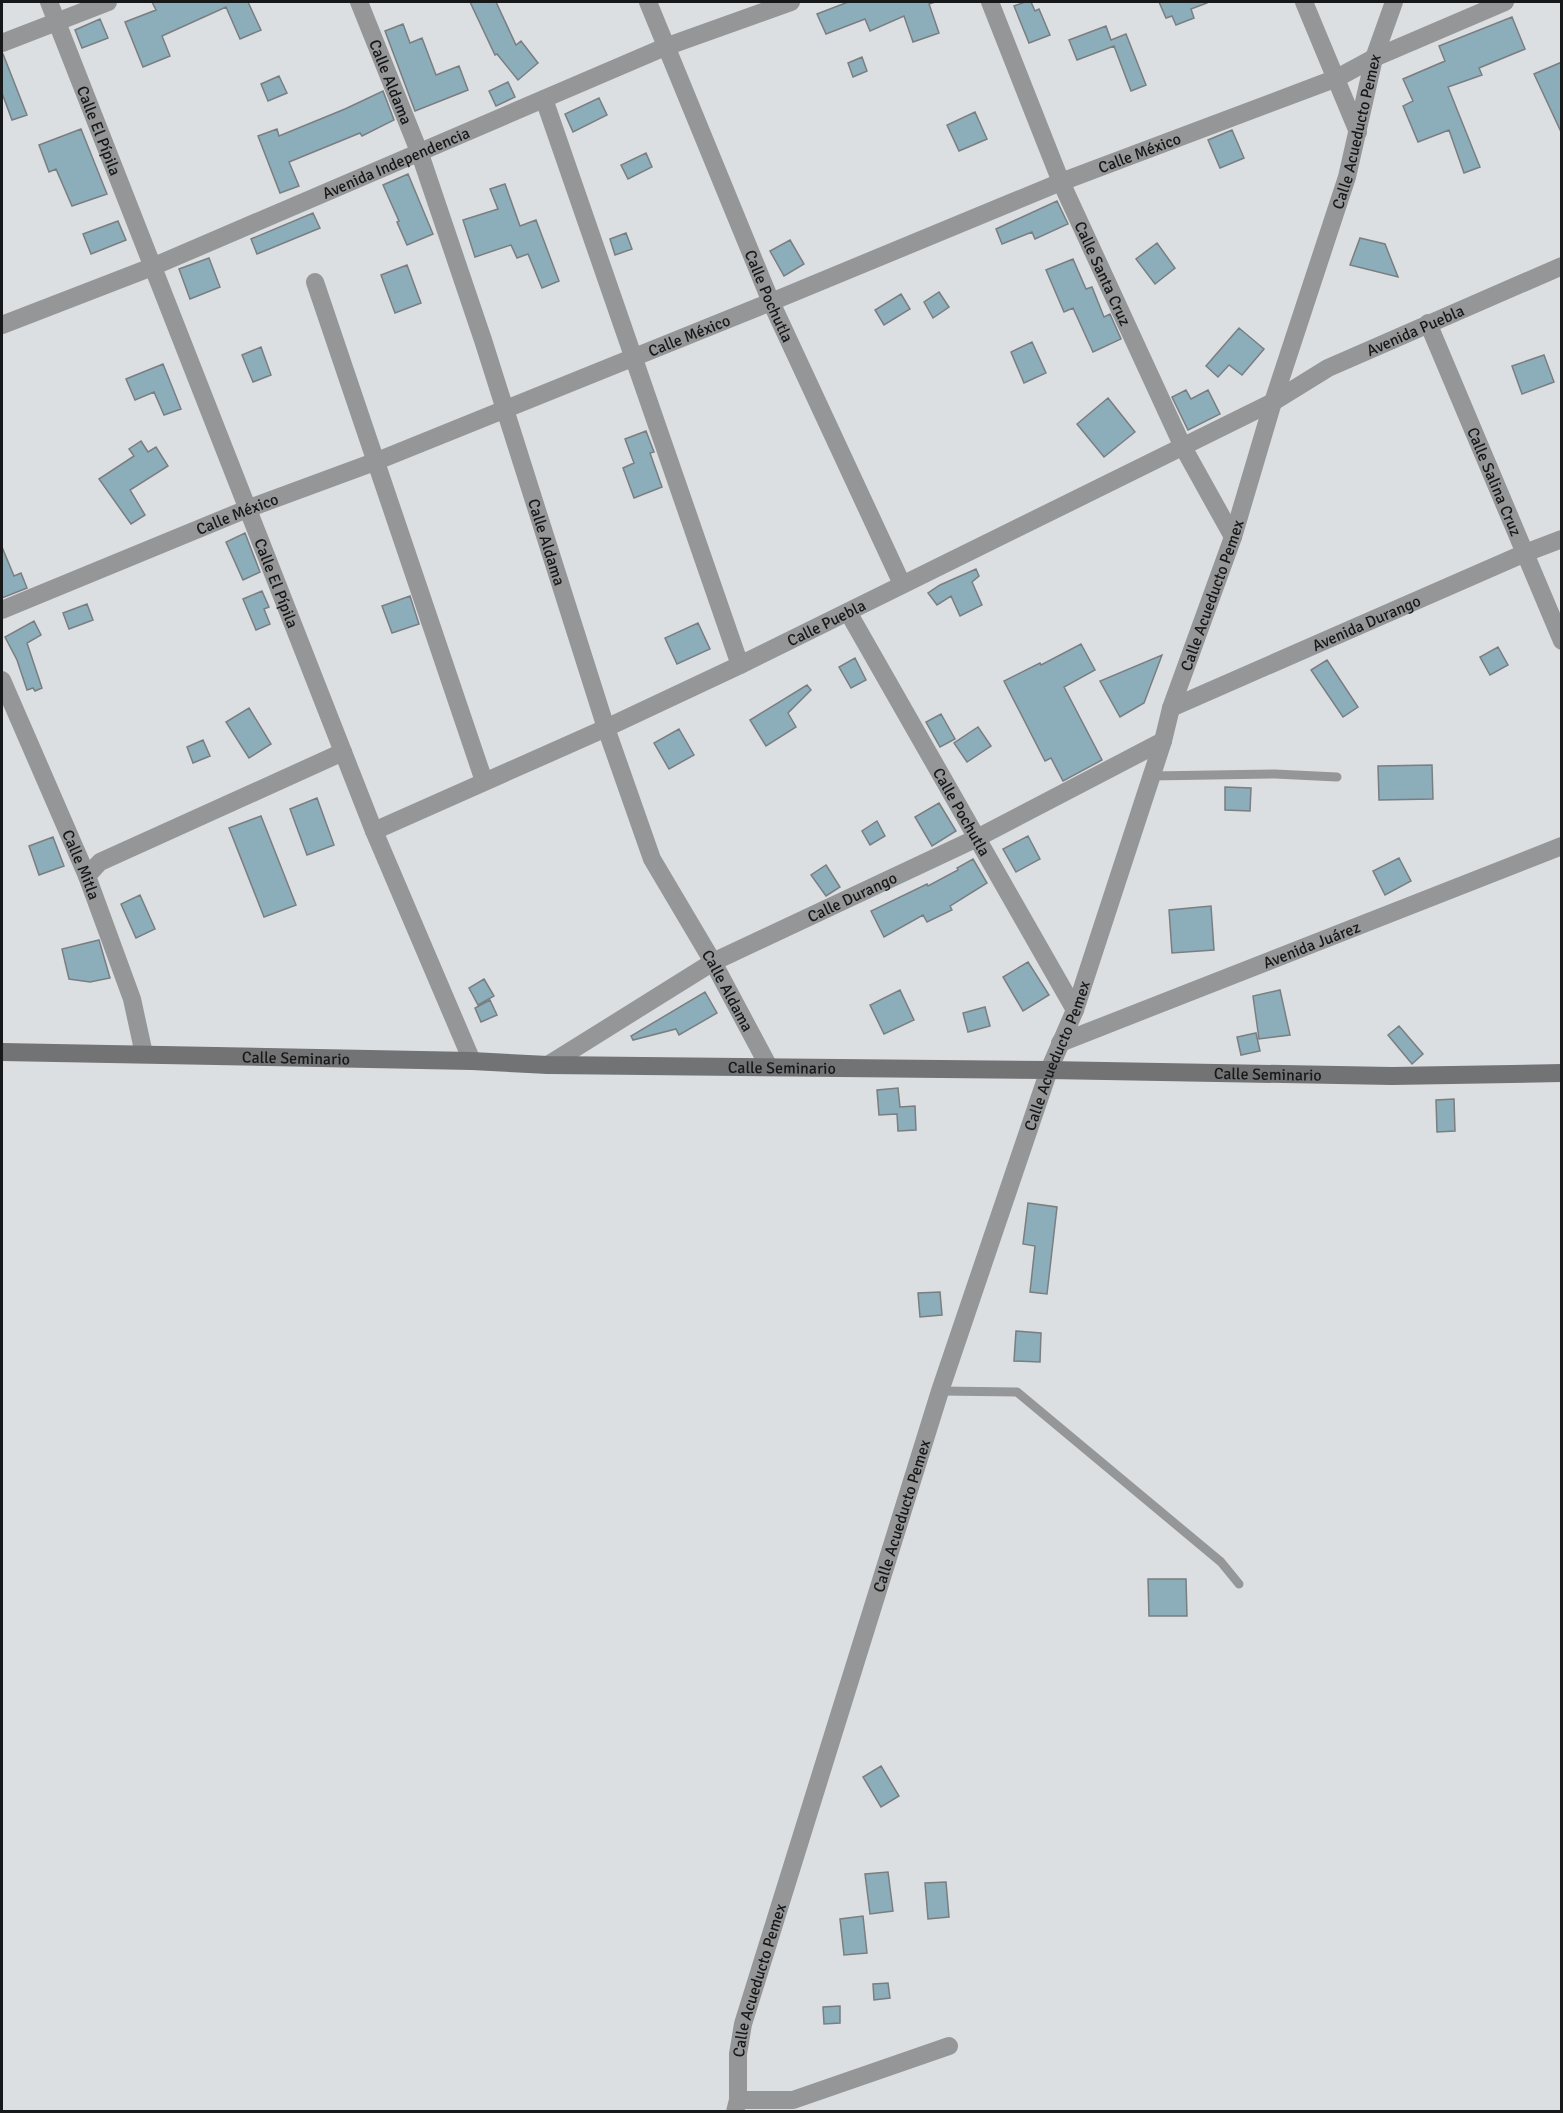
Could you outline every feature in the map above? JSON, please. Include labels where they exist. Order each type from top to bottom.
[{"type":"street","name":"Calle El Pípila","points":[[49,2],[374,831],[472,1061]]},
{"type":"street","points":[[2,43],[108,2]]},
{"type":"street","name":"Calle Aldama","points":[[359,2],[420,154],[483,340],[606,728],[652,859],[713,962],[768,1067]]},
{"type":"street","name":"Calle Pochutla","points":[[648,2],[771,302],[902,584]]},
{"type":"street","name":"Avenida Independencia","points":[[2,325],[152,267],[665,47],[791,2]]},
{"type":"street","name":"Calle Santa Cruz","points":[[990,2],[1061,182],[1183,447],[1233,537]]},
{"type":"street","points":[[1305,2],[1358,132]]},
{"type":"street","name":"Calle Acueducto Pemex","points":[[736,2106],[738,2054],[743,2024],[940,1391],[1049,1070],[1075,1010],[1163,741],[1171,708],[1233,537],[1273,402],[1347,177],[1374,58],[1394,2]]},
{"type":"street","name":"Calle México","points":[[2,610],[247,509],[377,461],[771,302],[1061,182],[1337,78],[1374,58],[1505,2]]},
{"type":"street","points":[[544,99],[740,665]]},
{"type":"street","name":"Avenida Puebla","points":[[1273,402],[1328,368],[1562,266]]},
{"type":"street","points":[[315,282],[484,781]]},
{"type":"street","name":"Calle Salina Cruz","points":[[1428,323],[1562,641]]},
{"type":"street","name":"Calle Puebla","points":[[374,831],[606,728],[740,665],[1273,402]]},
{"type":"street","name":"Avenida Durango","points":[[1171,708],[1525,553],[1562,539]]},
{"type":"street","name":"Calle Pochutla","points":[[848,612],[1075,1010]]},
{"type":"street","name":"Calle Mitla","points":[[2,680],[87,876],[132,999],[144,1054]]},
{"type":"street","name":"Calle Durango","points":[[548,1065],[713,962],[977,838],[1163,741]]},
{"type":"street","points":[[87,876],[100,862],[343,752]]},
{"type":"street","name":"Avenida Juárez","points":[[1060,1043],[1562,846]]},
{"type":"street","name":"Calle Seminario","points":[[2,1052],[472,1061],[548,1065],[1392,1076],[1562,1073]]},
{"type":"street","points":[[736,2106],[792,2100],[949,2046]]},
{"type":"lane","points":[[1151,776],[1275,774],[1336,777]]},
{"type":"lane","points":[[940,1391],[1017,1392],[1221,1562],[1239,1584]]},
{"type":"building","points":[[152,2],[248,2],[261,30],[240,39],[226,7],[162,36],[170,56],[143,67],[125,22],[156,10]]},
{"type":"building","points":[[470,2],[496,2],[516,45],[521,41],[538,63],[518,80],[497,54],[495,55]]},
{"type":"building","points":[[848,2],[935,2],[929,4],[939,33],[913,42],[904,16],[870,31],[865,19],[826,34],[817,14]]},
{"type":"building","points":[[1031,2],[1035,11],[1039,9],[1050,35],[1029,43],[1014,6]]},
{"type":"building","points":[[1159,2],[1207,3],[1191,9],[1194,18],[1176,25],[1172,16],[1166,18]]},
{"type":"building","points":[[1512,17],[1525,49],[1479,68],[1482,75],[1448,87],[1480,167],[1464,173],[1449,130],[1418,142],[1403,106],[1413,101],[1403,79],[1445,61],[1439,46]]},
{"type":"building","points":[[100,19],[108,38],[82,48],[75,30]]},
{"type":"building","points":[[403,24],[410,43],[422,38],[436,75],[459,66],[468,90],[415,111],[385,31]]},
{"type":"building","points":[[1106,26],[1111,40],[1126,34],[1146,85],[1131,91],[1114,46],[1077,60],[1069,40]]},
{"type":"building","points":[[2,54],[27,115],[12,120],[2,93]]},
{"type":"building","points":[[862,57],[867,71],[853,77],[848,63]]},
{"type":"building","points":[[1562,62],[1562,134],[1534,74]]},
{"type":"building","points":[[279,76],[287,93],[268,101],[261,84]]},
{"type":"building","points":[[508,82],[515,97],[496,106],[489,91]]},
{"type":"building","points":[[383,91],[394,120],[362,136],[360,133],[289,162],[299,186],[280,193],[258,136],[277,129],[279,136]]},
{"type":"building","points":[[599,98],[607,115],[573,132],[565,114]]},
{"type":"building","points":[[975,112],[987,139],[959,151],[947,125]]},
{"type":"building","points":[[81,129],[107,194],[72,206],[56,169],[49,172],[39,145]]},
{"type":"building","points":[[1232,130],[1244,158],[1220,168],[1208,140]]},
{"type":"building","points":[[646,153],[652,167],[628,179],[621,165]]},
{"type":"building","points":[[408,174],[433,234],[407,245],[383,185]]},
{"type":"building","points":[[505,184],[520,226],[536,220],[559,281],[542,288],[528,254],[517,258],[511,245],[475,257],[463,220],[498,209],[490,189]]},
{"type":"building","points":[[1057,201],[1068,224],[1035,239],[1032,232],[1002,244],[996,229]]},
{"type":"building","points":[[313,213],[320,228],[257,254],[251,239]]},
{"type":"building","points":[[118,221],[126,240],[91,254],[83,234]]},
{"type":"building","points":[[626,233],[632,249],[615,255],[610,239]]},
{"type":"building","points":[[1360,238],[1385,244],[1398,277],[1350,265]]},
{"type":"building","points":[[790,240],[804,264],[784,276],[770,251]]},
{"type":"building","points":[[1157,243],[1175,268],[1155,284],[1136,259]]},
{"type":"building","points":[[209,258],[220,287],[190,299],[179,269]]},
{"type":"building","points":[[1073,259],[1086,289],[1092,287],[1104,317],[1110,314],[1121,339],[1093,352],[1073,308],[1064,312],[1046,270]]},
{"type":"building","points":[[407,265],[421,303],[395,313],[381,275]]},
{"type":"building","points":[[939,292],[949,307],[933,318],[924,302]]},
{"type":"building","points":[[901,294],[910,309],[884,325],[875,310]]},
{"type":"building","points":[[1239,328],[1264,349],[1242,375],[1229,365],[1218,377],[1206,366]]},
{"type":"building","points":[[1032,342],[1046,373],[1024,383],[1011,352]]},
{"type":"building","points":[[261,347],[271,375],[253,382],[242,355]]},
{"type":"building","points":[[1544,355],[1554,382],[1522,394],[1512,366]]},
{"type":"building","points":[[163,364],[181,409],[164,415],[154,392],[135,400],[126,379]]},
{"type":"building","points":[[1186,390],[1191,399],[1208,390],[1220,414],[1188,430],[1172,397]]},
{"type":"building","points":[[1108,398],[1135,432],[1104,457],[1077,424]]},
{"type":"building","points":[[646,431],[654,452],[650,453],[662,487],[634,498],[623,468],[634,463],[625,439]]},
{"type":"building","points":[[141,441],[148,452],[156,447],[168,466],[130,490],[145,515],[131,524],[99,479],[134,456],[129,449]]},
{"type":"building","points":[[245,533],[260,572],[243,580],[226,542]]},
{"type":"building","points":[[2,547],[14,576],[21,573],[27,588],[2,598]]},
{"type":"building","points":[[976,569],[979,576],[972,582],[982,605],[960,616],[951,596],[937,605],[928,593],[940,585]]},
{"type":"building","points":[[262,591],[269,607],[264,609],[270,624],[256,630],[243,599]]},
{"type":"building","points":[[410,596],[419,624],[392,633],[382,606]]},
{"type":"building","points":[[87,604],[93,620],[69,629],[63,613]]},
{"type":"building","points":[[34,621],[41,635],[27,643],[42,688],[35,691],[33,688],[27,690],[17,660],[5,637]]},
{"type":"building","points":[[698,623],[710,649],[677,664],[665,638]]},
{"type":"building","points":[[1081,644],[1095,670],[1064,687],[1102,760],[1063,781],[1051,758],[1045,761],[1004,681]]},
{"type":"building","points":[[1498,647],[1508,665],[1490,675],[1480,657]]},
{"type":"building","points":[[1162,655],[1144,703],[1120,717],[1100,681]]},
{"type":"building","points":[[855,658],[866,680],[851,688],[839,667]]},
{"type":"building","points":[[1327,660],[1358,707],[1343,717],[1311,670]]},
{"type":"building","points":[[807,685],[811,690],[788,713],[796,727],[766,746],[750,720]]},
{"type":"building","points":[[249,708],[271,744],[249,758],[226,722]]},
{"type":"building","points":[[941,714],[955,739],[940,747],[926,722]]},
{"type":"building","points":[[978,727],[991,746],[967,762],[954,743]]},
{"type":"building","points":[[679,729],[694,755],[669,769],[654,743]]},
{"type":"building","points":[[203,740],[210,756],[193,763],[187,747]]},
{"type":"building","points":[[1432,765],[1433,799],[1379,800],[1378,766]]},
{"type":"building","points":[[1225,787],[1251,788],[1250,811],[1225,810]]},
{"type":"building","points":[[317,798],[334,845],[307,855],[290,809]]},
{"type":"building","points":[[939,803],[956,831],[932,846],[915,817]]},
{"type":"building","points":[[261,816],[296,905],[264,917],[229,828]]},
{"type":"building","points":[[877,821],[885,836],[870,845],[862,831]]},
{"type":"building","points":[[1028,836],[1040,859],[1016,872],[1003,849]]},
{"type":"building","points":[[53,837],[64,866],[39,875],[29,846]]},
{"type":"building","points":[[1399,858],[1411,881],[1385,895],[1373,871]]},
{"type":"building","points":[[973,859],[987,883],[950,906],[952,910],[927,922],[923,915],[884,937],[871,911],[927,884],[928,886]]},
{"type":"building","points":[[826,865],[840,887],[826,896],[811,875]]},
{"type":"building","points":[[140,895],[155,929],[136,938],[121,904]]},
{"type":"building","points":[[1211,906],[1214,950],[1172,953],[1169,910]]},
{"type":"building","points":[[99,940],[110,978],[90,982],[69,979],[62,949]]},
{"type":"building","points":[[1028,962],[1049,995],[1023,1011],[1003,977]]},
{"type":"building","points":[[484,979],[494,996],[478,1005],[469,988]]},
{"type":"building","points":[[900,990],[914,1020],[884,1034],[870,1005]]},
{"type":"building","points":[[1280,990],[1290,1035],[1259,1039],[1253,996]]},
{"type":"building","points":[[705,992],[717,1013],[679,1035],[676,1029],[633,1040],[631,1036]]},
{"type":"building","points":[[490,1000],[497,1015],[481,1022],[475,1008]]},
{"type":"building","points":[[985,1007],[990,1026],[968,1032],[963,1013]]},
{"type":"building","points":[[1399,1026],[1423,1054],[1412,1064],[1388,1035]]},
{"type":"building","points":[[1256,1033],[1260,1051],[1241,1055],[1237,1037]]},
{"type":"building","points":[[898,1088],[900,1107],[915,1106],[916,1130],[898,1131],[897,1114],[879,1115],[877,1090]]},
{"type":"building","points":[[1454,1099],[1455,1131],[1437,1132],[1436,1100]]},
{"type":"building","points":[[1028,1203],[1057,1207],[1047,1294],[1030,1292],[1035,1246],[1023,1244]]},
{"type":"building","points":[[940,1292],[942,1315],[920,1317],[918,1293]]},
{"type":"building","points":[[1016,1331],[1041,1333],[1040,1362],[1014,1361]]},
{"type":"building","points":[[1148,1579],[1186,1579],[1187,1616],[1149,1616]]},
{"type":"building","points":[[881,1766],[899,1796],[881,1807],[863,1777]]},
{"type":"building","points":[[888,1872],[893,1911],[870,1914],[865,1874]]},
{"type":"building","points":[[946,1882],[949,1917],[928,1919],[925,1883]]},
{"type":"building","points":[[863,1916],[867,1953],[844,1955],[840,1919]]},
{"type":"building","points":[[888,1983],[890,1998],[874,2000],[873,1984]]},
{"type":"building","points":[[840,2006],[840,2023],[824,2024],[823,2007]]}]
